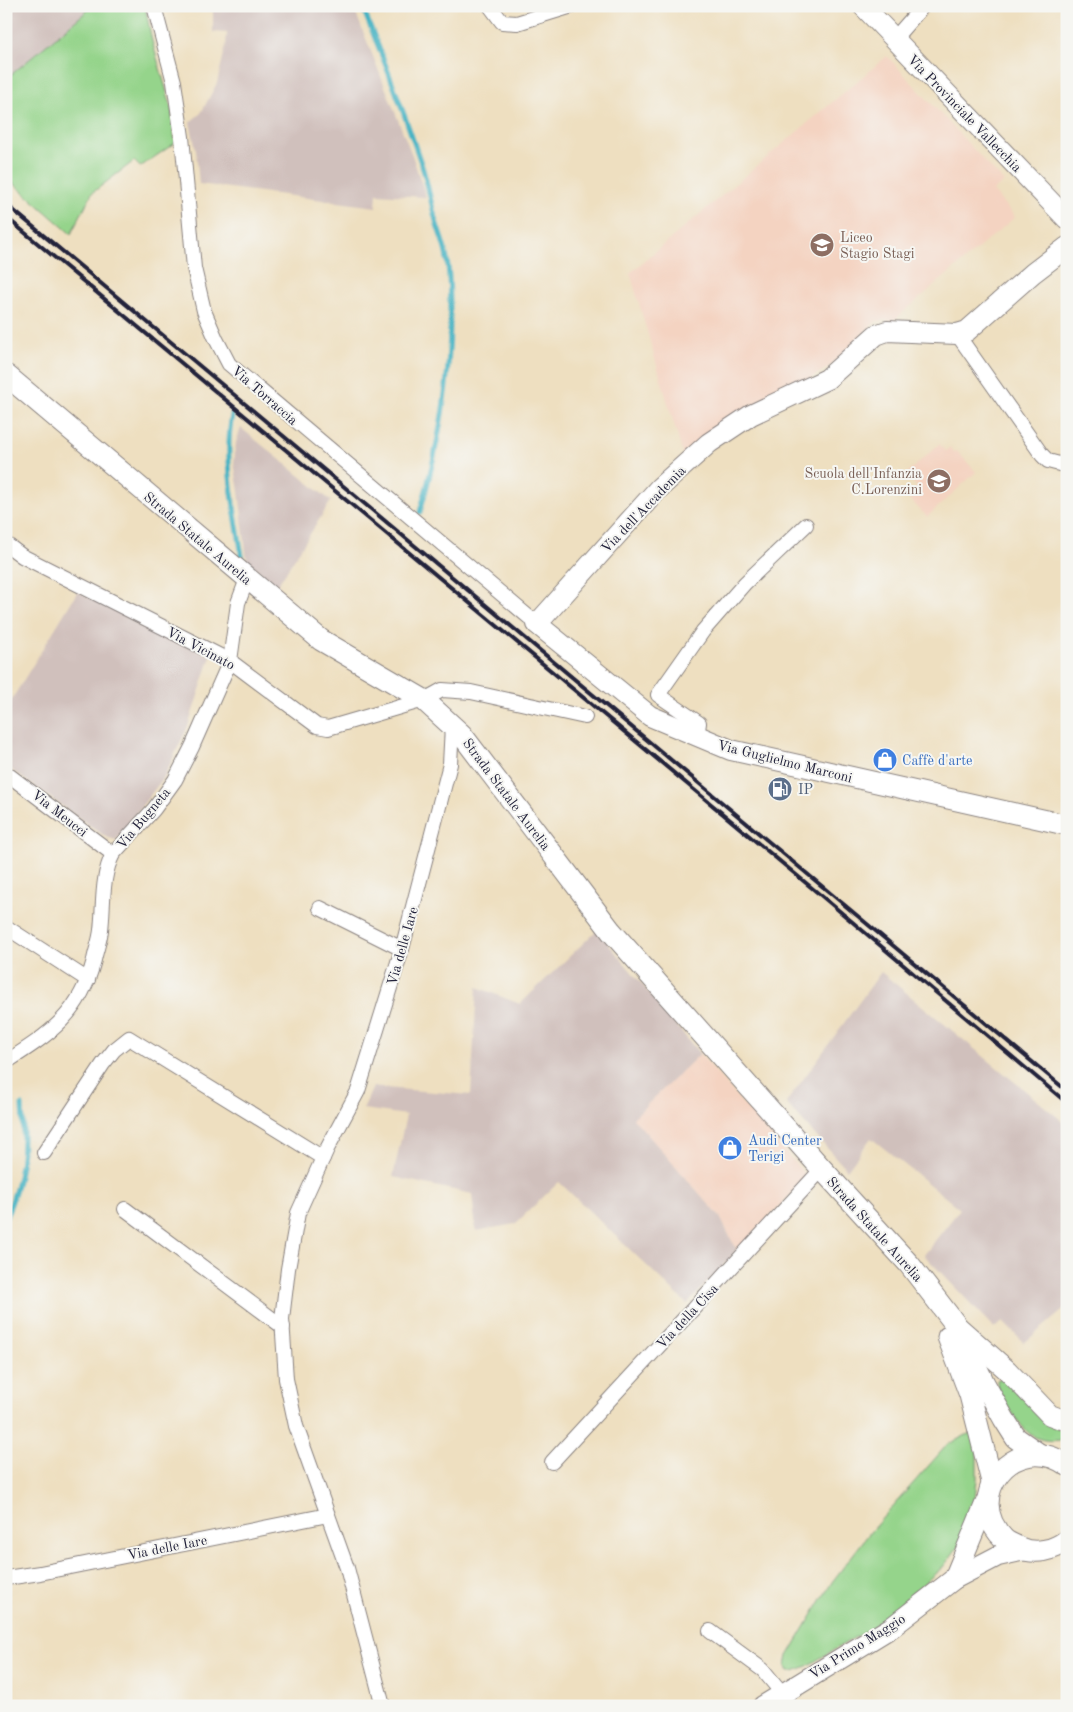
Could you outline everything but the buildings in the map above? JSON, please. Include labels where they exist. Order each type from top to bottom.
[{"type":"main road","name":"Strada Statale Aurelia","points":[[6,375],[321,640],[424,700],[462,735],[612,931],[822,1169],[909,1264],[933,1294],[956,1325],[984,1383],[1016,1438],[1057,1458]]},
{"type":"main road","name":"Strada Statale Aurelia","points":[[933,1294],[970,1395],[990,1490],[991,1520],[1004,1539],[1025,1550]]},
{"type":"main road","points":[[990,1490],[1004,1467],[1020,1457],[1057,1458]]},
{"type":"main road","points":[[1025,1550],[1043,1551],[1065,1544]]},
{"type":"street","name":"Via Torraccia","points":[[154,6],[175,91],[182,137],[194,268],[204,311],[229,364],[537,624]]},
{"type":"street","points":[[490,6],[502,22],[517,23],[572,6]]},
{"type":"street","name":"Via Provinciale Vallecchia","points":[[863,6],[1067,220]]},
{"type":"street","points":[[894,39],[923,6]]},
{"type":"street","points":[[1067,247],[1033,273],[967,330],[957,334],[1042,455],[1048,461],[1067,466]]},
{"type":"street","name":"Via dell'Accademia","points":[[537,624],[659,488],[709,443],[751,415],[827,379],[876,335],[887,331],[957,334]]},
{"type":"street","points":[[697,737],[700,723],[658,695],[709,624],[745,583],[806,524]]},
{"type":"street","name":"Via Vicinato","points":[[6,544],[22,556],[230,661],[317,726],[328,728],[424,700]]},
{"type":"street","name":"Via Bugneta","points":[[6,1062],[43,1038],[65,1017],[81,995],[88,980],[101,933],[105,880],[110,861],[113,854],[154,809],[175,780],[192,747],[230,661],[238,603],[247,579]]},
{"type":"street","name":"Via Guglielmo Marconi","points":[[537,624],[650,716],[697,737],[732,750],[1067,825]]},
{"type":"street","points":[[424,700],[442,690],[471,692],[585,717]]},
{"type":"street","name":"Via delle Iare","points":[[383,1706],[347,1568],[296,1426],[286,1379],[282,1319],[288,1269],[298,1213],[323,1158],[358,1091],[402,949],[450,764],[452,726]]},
{"type":"street","name":"Via Meucci","points":[[6,773],[113,854]]},
{"type":"street","points":[[320,908],[402,949]]},
{"type":"street","points":[[6,926],[88,980]]},
{"type":"street","points":[[44,1153],[103,1064],[114,1050],[129,1038],[323,1158]]},
{"type":"street","name":"Via della Cisa","points":[[552,1462],[822,1169]]},
{"type":"street","points":[[125,1209],[283,1327]]},
{"type":"street","points":[[956,1325],[1007,1370],[1050,1415],[1067,1420]]},
{"type":"street","name":"Via Primo Maggio","points":[[954,1579],[990,1490]]},
{"type":"street","name":"Via delle Iare","points":[[6,1578],[50,1571],[328,1515]]},
{"type":"street","name":"Via Primo Maggio","points":[[762,1706],[892,1627],[954,1579],[998,1556],[1025,1550]]},
{"type":"street","points":[[710,1631],[763,1670],[782,1693]]},
{"type":"shaded area","points":[[6,6],[93,6],[6,79]]},
{"type":"shaded area","points":[[213,6],[353,6],[412,155],[426,197],[377,194],[376,207],[199,184],[196,150],[190,122],[201,113],[217,83],[227,33],[213,32]]},
{"type":"shaded area","name":"Liceo Stagio Stagi","points":[[887,56],[1004,182],[993,191],[1015,217],[894,320],[876,321],[829,367],[683,455],[630,273]]},
{"type":"shaded area","points":[[241,428],[331,501],[277,586],[247,561],[234,463],[236,442]]},
{"type":"shaded area","name":"Scuola dell'Infanzia C.Lorenzini","points":[[939,444],[946,451],[950,447],[954,452],[957,451],[976,472],[927,517],[907,496],[917,487],[906,474]]},
{"type":"shaded area","points":[[78,591],[211,656],[188,726],[164,777],[116,840],[106,837],[6,766],[6,709]]},
{"type":"shaded area","points":[[597,930],[700,1054],[633,1118],[720,1217],[737,1251],[687,1304],[559,1182],[515,1224],[476,1231],[472,1194],[393,1177],[406,1115],[363,1109],[373,1087],[471,1095],[477,987],[520,1004]]},
{"type":"shaded area","points":[[881,972],[1067,1125],[1067,1307],[1024,1343],[1003,1322],[994,1328],[924,1255],[960,1209],[871,1138],[847,1170],[786,1103]]},
{"type":"shaded area","points":[[700,1054],[807,1177],[737,1251],[720,1217],[632,1118]]},
{"type":"green space","points":[[93,6],[145,6],[152,41],[171,106],[175,143],[140,167],[134,161],[92,193],[71,234],[6,177],[6,79]]},
{"type":"green space","points":[[1003,1377],[1048,1424],[1067,1430],[1067,1439],[1039,1439],[1026,1431],[999,1391],[997,1380]]},
{"type":"green space","points":[[974,1431],[977,1451],[977,1479],[973,1516],[963,1540],[943,1567],[874,1626],[807,1666],[789,1671],[786,1666],[788,1656],[832,1582],[871,1531],[947,1445]]},
{"type":"waterway","points":[[362,6],[422,166],[445,250],[448,268],[450,337],[446,388],[433,462],[420,512]]},
{"type":"waterway","points":[[232,415],[229,468],[242,556]]},
{"type":"waterway","points":[[6,1217],[12,1202],[22,1162],[22,1105]]},
{"type":"railway","points":[[6,204],[1067,1091]]},
{"type":"railway","points":[[6,217],[824,898],[1067,1103]]},
{"type":"place","name":"Liceo Stagio Stagi","points":[[822,245]]},
{"type":"place","name":"Scuola dell'Infanzia C.Lorenzini","points":[[939,481]]},
{"type":"place","name":"Caffè d'arte","points":[[885,760]]},
{"type":"place","name":"IP","points":[[780,789]]},
{"type":"place","name":"Audi Center Terigi","points":[[730,1148]]}]
